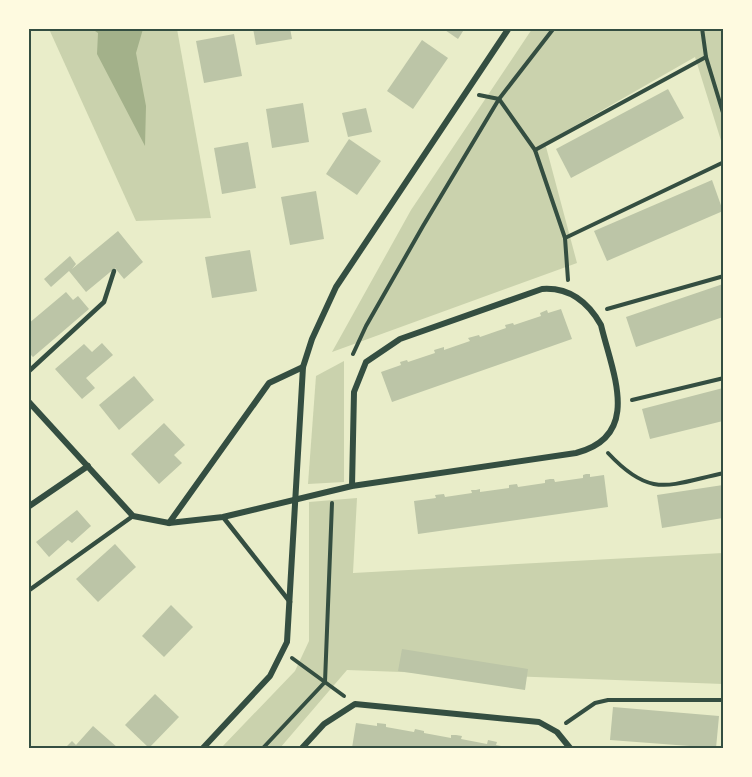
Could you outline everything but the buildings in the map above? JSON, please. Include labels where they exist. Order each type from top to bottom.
[{"type":"street","points":[[203,748],[270,676],[284,652],[290,628],[303,367],[312,339],[336,287],[509,28]]},
{"type":"street","points":[[28,401],[133,516],[169,523],[223,517],[352,486],[576,453],[599,443],[615,425],[620,403],[597,317],[570,292],[560,289],[542,289],[400,339],[375,354],[361,370],[354,392],[352,486]]},
{"type":"street","points":[[169,523],[269,382],[303,367]]},
{"type":"street","points":[[28,507],[88,466]]},
{"type":"street","points":[[302,748],[324,724],[355,704],[539,722],[557,732],[570,748]]},
{"type":"lane","points":[[28,372],[104,302],[114,271]]},
{"type":"lane","points":[[28,591],[133,516]]},
{"type":"lane","points":[[223,517],[291,603]]},
{"type":"path","points":[[499,99],[554,28]]},
{"type":"path","points":[[702,28],[706,57],[723,116]]},
{"type":"path","points":[[535,150],[706,57]]},
{"type":"path","points":[[466,90],[487,98],[499,99]]},
{"type":"path","points":[[499,99],[535,150],[565,238],[570,292]]},
{"type":"path","points":[[565,238],[723,162]]},
{"type":"path","points":[[597,317],[609,308],[723,276]]},
{"type":"path","points":[[620,403],[723,378]]},
{"type":"path","points":[[599,443],[636,479],[651,484],[666,485],[723,473]]},
{"type":"path","points":[[284,652],[355,704]]},
{"type":"path","points":[[557,732],[595,703],[608,700],[723,700]]},
{"type":"shaded area","points":[[49,29],[177,29],[211,218],[136,221]]},
{"type":"shaded area","points":[[92,29],[143,29],[136,53],[146,106],[145,146],[97,54],[98,33]]},
{"type":"shaded area","points":[[532,29],[723,29],[723,147],[695,57],[545,143],[577,263],[332,352],[411,210]]},
{"type":"shaded area","points":[[344,361],[344,482],[308,484],[316,376]]},
{"type":"shaded area","points":[[357,498],[353,573],[723,553],[723,684],[347,670],[280,748],[221,748],[295,671],[309,641],[309,502]]}]
